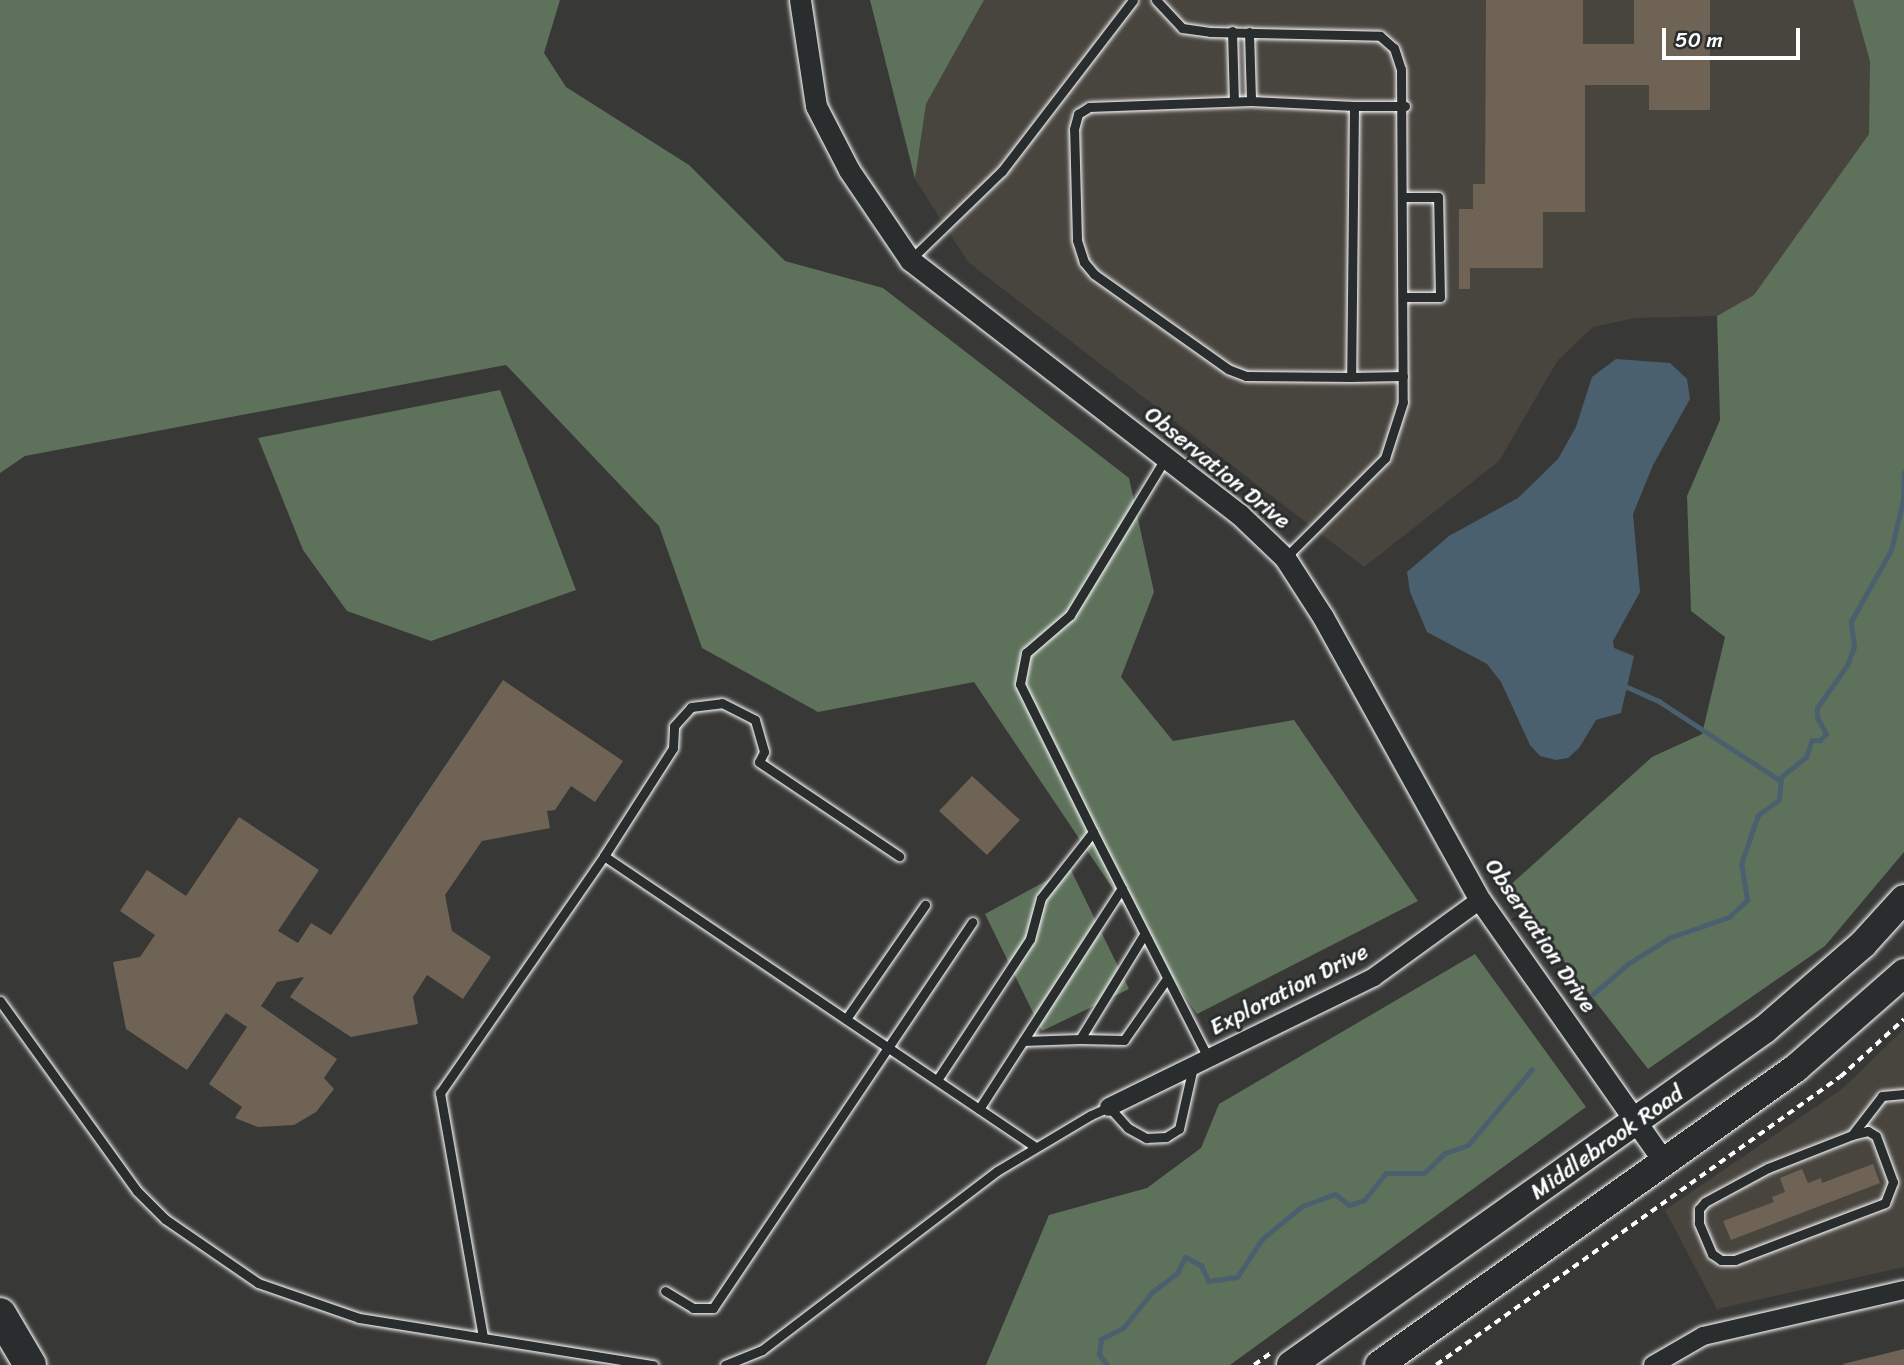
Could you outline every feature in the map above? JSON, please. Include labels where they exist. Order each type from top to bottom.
[{"type":"highway","points":[[0,1314],[30,1365]]},
{"type":"main road","name":"Middlebrook Road","points":[[1292,1365],[1765,1029],[1863,944],[1904,899]]},
{"type":"main road","points":[[1379,1365],[1796,1068],[1904,973]]},
{"type":"street","name":"Observation Drive","points":[[800,0],[816,106],[849,170],[910,260],[1239,513],[1285,558],[1323,617],[1480,900],[1665,1163]]},
{"type":"street","name":"Exploration Drive","points":[[1109,1107],[1374,977],[1480,900]]},
{"type":"street","points":[[1653,1365],[1703,1336],[1904,1290]]},
{"type":"lane","points":[[910,260],[1002,171],[1133,0]]},
{"type":"lane","points":[[1156,0],[1182,28],[1380,36],[1394,48],[1405,106],[1403,402],[1385,458],[1285,558]]},
{"type":"lane","points":[[1232,31],[1234,101]]},
{"type":"lane","points":[[1249,32],[1251,101]]},
{"type":"lane","points":[[1403,376],[1246,376],[1228,369],[1094,274],[1084,262],[1077,240],[1074,129],[1078,114],[1089,107],[1234,101],[1405,106]]},
{"type":"lane","points":[[1351,377],[1354,106]]},
{"type":"lane","points":[[1404,197],[1438,197],[1440,297],[1404,297]]},
{"type":"lane","points":[[725,1365],[781,1337],[1034,1146],[1109,1107],[1128,1128],[1146,1138],[1166,1137],[1179,1129],[1201,1062],[1122,888],[1020,684],[1026,653],[1070,615],[1166,458]]},
{"type":"lane","points":[[484,1336],[440,1093],[604,856],[673,748],[674,726],[691,707],[722,703],[755,720],[764,751],[759,762],[900,856]]},
{"type":"lane","points":[[937,1080],[1030,939],[1041,898],[1093,832]]},
{"type":"lane","points":[[604,856],[1034,1146]]},
{"type":"lane","points":[[979,1109],[1122,888]]},
{"type":"lane","points":[[846,1019],[925,905]]},
{"type":"lane","points":[[665,1291],[693,1308],[713,1308],[891,1049],[972,922]]},
{"type":"lane","points":[[1080,1039],[1143,936]]},
{"type":"lane","points":[[1023,1041],[1124,1040],[1166,980]]},
{"type":"lane","points":[[0,1001],[138,1192],[202,1247],[258,1283],[309,1303],[359,1318],[653,1365]]},
{"type":"lane","points":[[1852,1135],[1868,1130],[1876,1136],[1892,1182],[1885,1203],[1735,1260],[1721,1260],[1712,1254],[1699,1223],[1699,1209],[1705,1202],[1768,1168],[1852,1135],[1882,1096],[1904,1094]]},
{"type":"path","points":[[1436,1365],[1840,1077],[1904,1019]]},
{"type":"shaded area","points":[[984,0],[1853,0],[1872,71],[1869,134],[1754,296],[1717,316],[1635,318],[1593,327],[1558,360],[1499,461],[1364,567],[968,262],[915,179],[926,104]]},
{"type":"shaded area","points":[[1904,1029],[1904,1267],[1717,1309],[1665,1210],[1842,1089]]},
{"type":"green space","points":[[0,0],[560,0],[544,53],[566,87],[689,165],[785,261],[883,288],[1129,478],[1154,592],[1121,677],[1173,741],[1294,720],[1418,901],[1197,1014],[974,682],[818,712],[702,648],[659,526],[506,365],[25,456],[0,473]]},
{"type":"green space","points":[[870,0],[984,0],[926,104],[915,179]]},
{"type":"green space","points":[[1853,0],[1904,0],[1904,852],[1825,946],[1648,1069],[1507,888],[1652,757],[1702,734],[1725,637],[1691,611],[1687,496],[1720,420],[1717,316],[1754,295],[1869,134],[1870,62]]},
{"type":"green space","points":[[500,390],[576,590],[431,641],[347,611],[303,550],[258,438]]},
{"type":"green space","points":[[1070,868],[1129,989],[1042,1031],[985,914]]},
{"type":"green space","points":[[1475,954],[1586,1107],[1230,1365],[986,1365],[1049,1215],[1147,1188],[1201,1148],[1219,1104]]},
{"type":"water","points":[[1616,359],[1670,363],[1687,379],[1690,399],[1653,465],[1633,514],[1640,592],[1613,641],[1614,648],[1634,656],[1621,713],[1596,720],[1579,748],[1568,758],[1556,760],[1540,756],[1530,745],[1501,682],[1487,664],[1427,632],[1410,592],[1407,572],[1449,536],[1518,498],[1558,459],[1576,427],[1592,377]]},
{"type":"building","points":[[1486,0],[1583,0],[1583,44],[1634,44],[1634,0],[1710,0],[1710,110],[1649,110],[1649,85],[1585,85],[1585,212],[1543,212],[1543,268],[1470,268],[1470,289],[1459,289],[1459,209],[1473,209],[1473,184],[1485,184]]},
{"type":"building","points":[[503,680],[623,761],[595,802],[571,786],[555,810],[547,811],[550,828],[482,841],[445,895],[452,931],[491,957],[463,999],[427,975],[413,997],[418,1024],[351,1037],[290,997],[304,977],[277,982],[261,1006],[337,1059],[324,1078],[334,1089],[316,1112],[294,1125],[258,1127],[235,1118],[242,1107],[209,1084],[247,1027],[226,1013],[187,1070],[126,1029],[113,962],[140,957],[155,935],[120,911],[147,870],[186,896],[239,817],[319,870],[278,931],[298,943],[311,923],[331,935]]},
{"type":"building","points":[[972,776],[1020,820],[987,855],[939,811]]},
{"type":"building","points":[[1873,1164],[1880,1183],[1731,1240],[1723,1221],[1774,1202],[1772,1197],[1785,1192],[1780,1178],[1802,1169],[1808,1183],[1821,1178],[1822,1183]]},
{"type":"building","points":[[1904,1349],[1904,1365],[1843,1364]]},
{"type":"waterway","points":[[1593,994],[1629,963],[1671,937],[1729,917],[1747,900],[1741,864],[1758,815],[1779,800],[1781,777],[1806,757],[1812,740],[1820,740],[1826,734],[1817,717],[1817,708],[1847,665],[1854,647],[1851,621],[1891,550],[1903,500],[1904,472]]},
{"type":"waterway","points":[[1627,687],[1660,702],[1779,780]]},
{"type":"waterway","points":[[1107,1365],[1099,1354],[1101,1339],[1123,1328],[1152,1292],[1177,1273],[1185,1257],[1201,1265],[1208,1281],[1237,1277],[1262,1239],[1302,1206],[1335,1194],[1349,1205],[1364,1200],[1386,1173],[1424,1173],[1445,1153],[1468,1145],[1532,1069]]}]
